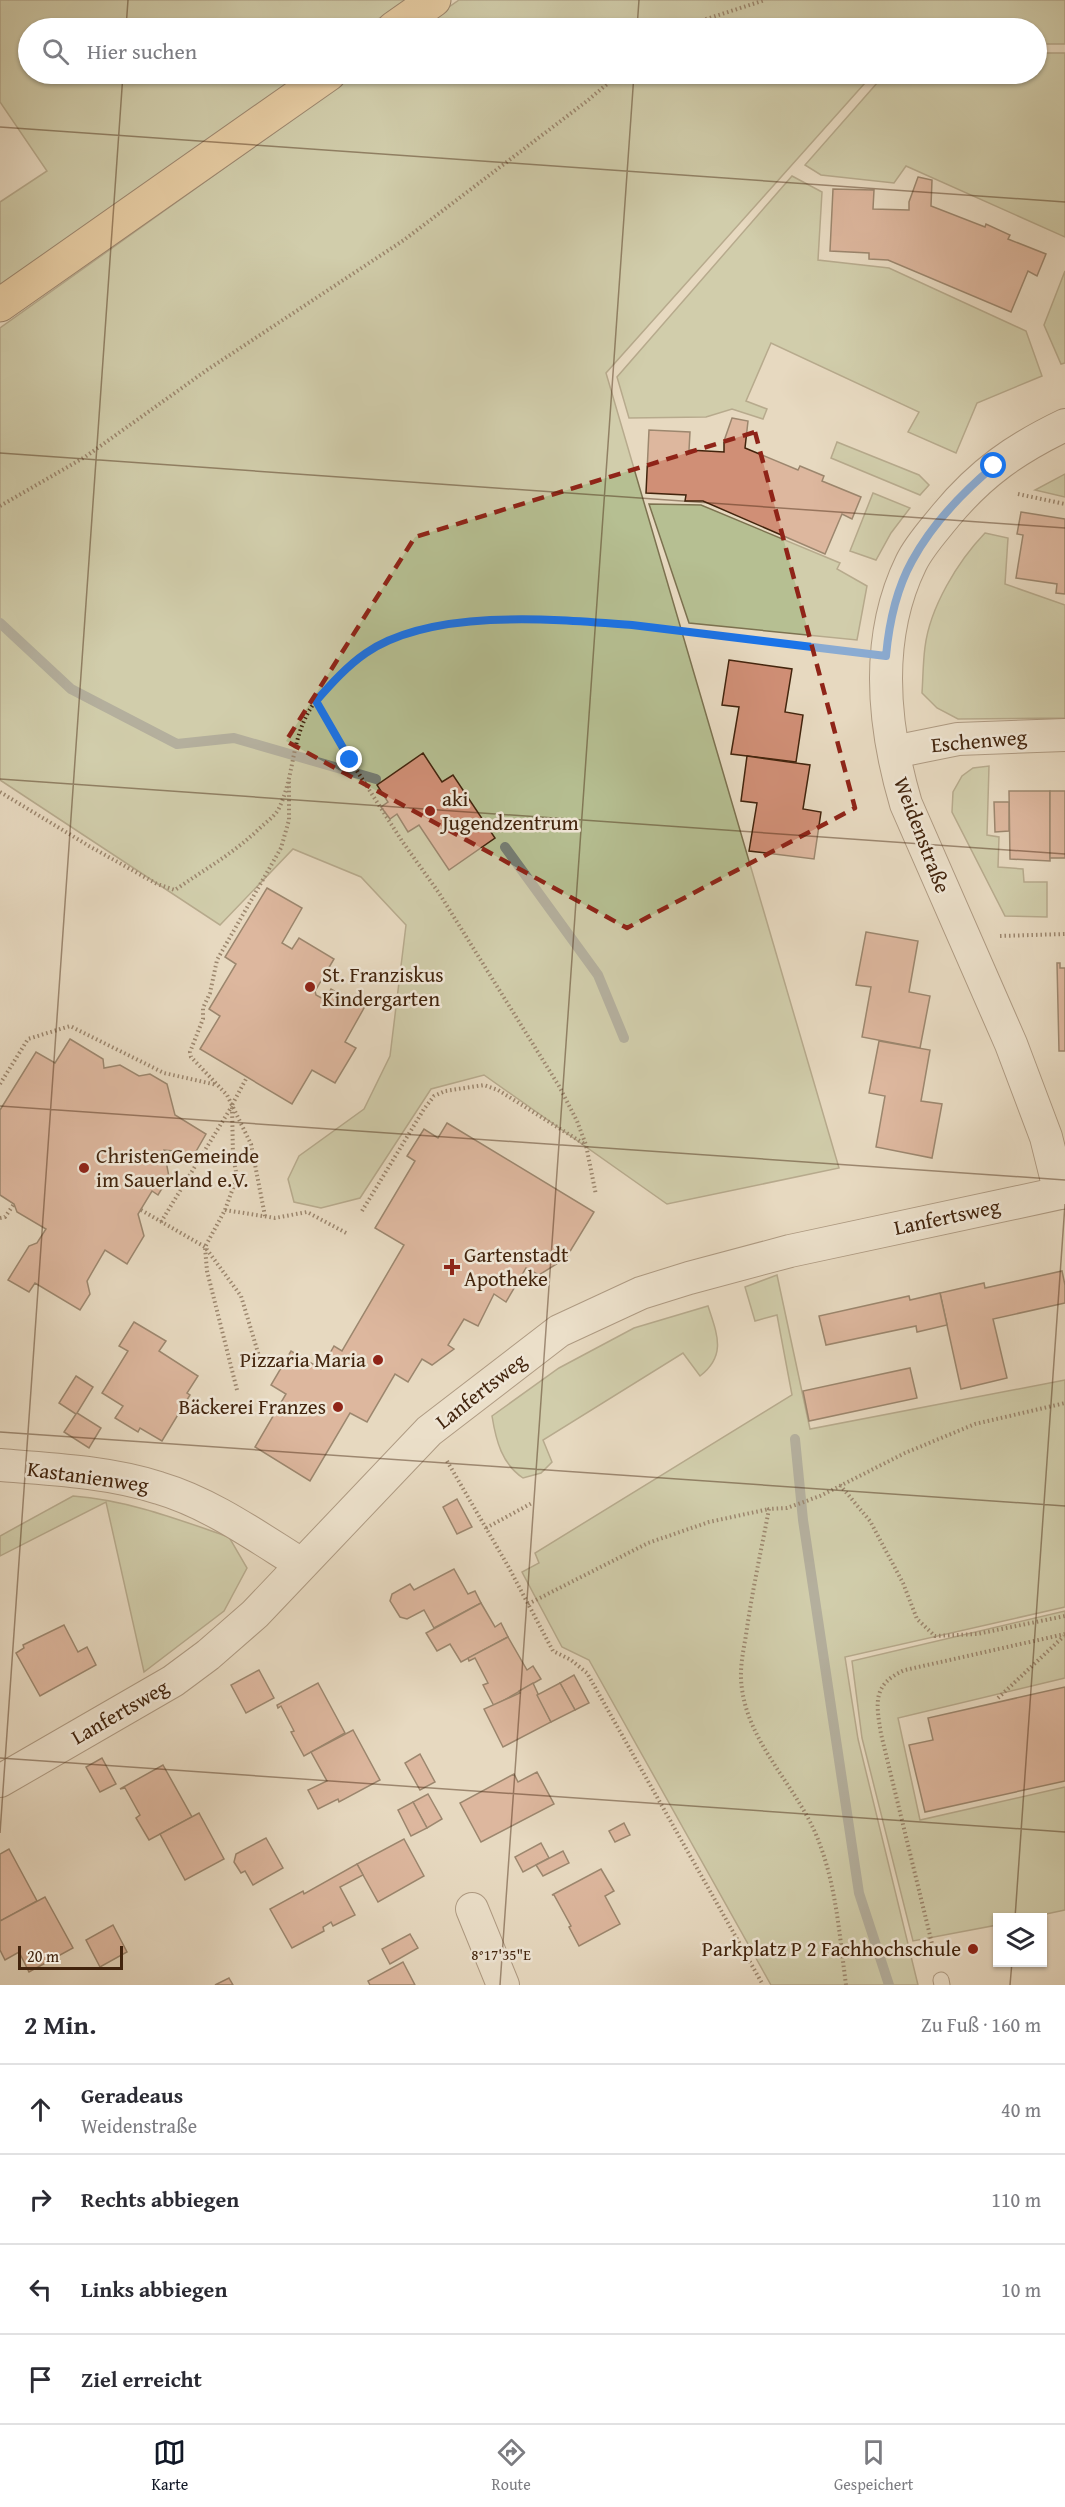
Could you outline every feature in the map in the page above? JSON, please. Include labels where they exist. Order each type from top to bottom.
[{"type":"highway","points":[[408,18],[434,0]]},
{"type":"highway","points":[[0,305],[316,84]]},
{"type":"street","name":"Weidenstraße","points":[[1062,1192],[1040,1119],[1011,1044],[914,824],[899,779],[888,711],[886,656],[889,627],[898,593],[912,561],[937,526],[973,484],[994,466],[1065,425]]},
{"type":"street","name":"Eschenweg","points":[[894,752],[958,739],[1065,735]]},
{"type":"street","name":"Lanfertsweg","points":[[0,1781],[173,1681],[237,1632],[429,1431],[559,1331],[641,1293],[689,1278],[790,1251],[1062,1192]]},
{"type":"street","name":"Kastanienweg","points":[[0,1465],[114,1478],[161,1488],[242,1527],[300,1564]]},
{"type":"street","points":[[472,1909],[503,1985]]},
{"type":"path","points":[[709,18],[765,0]]},
{"type":"path","points":[[0,506],[85,457],[207,370],[404,240],[607,84]]},
{"type":"path","points":[[265,1216],[251,1144],[232,1105],[218,1085],[191,1057],[190,1052],[203,1019],[203,1008],[210,993],[217,960],[282,848],[289,820],[291,762],[303,723],[316,701],[338,676],[366,653],[390,640],[433,626],[466,622],[522,621],[632,625],[886,656]]},
{"type":"path","points":[[316,701],[350,760],[402,841],[439,893],[538,1050],[577,1121],[586,1145],[596,1195]]},
{"type":"path","points":[[0,792],[147,879],[169,890],[175,890],[249,840],[273,816],[279,808],[289,776]]},
{"type":"path","points":[[996,937],[1065,934]]},
{"type":"path","points":[[0,1084],[28,1039],[70,1026],[164,1073],[218,1085]]},
{"type":"path","points":[[161,1222],[246,1079]]},
{"type":"path","points":[[362,1211],[424,1109],[434,1096],[445,1091],[477,1085],[498,1090],[586,1145]]},
{"type":"path","points":[[232,1105],[233,1156],[237,1177],[225,1210],[205,1247],[207,1271],[237,1390]]},
{"type":"path","points":[[0,1218],[5,1217],[14,1204]]},
{"type":"path","points":[[141,1210],[205,1247],[241,1296],[259,1356]]},
{"type":"path","points":[[225,1210],[276,1218],[307,1212],[348,1234]]},
{"type":"path","points":[[528,1604],[656,1540],[700,1524],[769,1509],[787,1508],[820,1496],[905,1454],[975,1424],[1065,1403]]},
{"type":"path","points":[[429,1431],[486,1528],[553,1651],[571,1660],[587,1672],[763,1985]]},
{"type":"path","points":[[840,1485],[870,1521],[903,1583],[918,1619],[935,1636],[977,1634],[1065,1616]]},
{"type":"path","points":[[486,1528],[532,1503]]},
{"type":"path","points":[[769,1509],[750,1604],[740,1672],[742,1690],[752,1725],[813,1827],[826,1860],[832,1879],[846,1985]]},
{"type":"path","points":[[998,1698],[1065,1635]]},
{"type":"path","points":[[942,1983],[881,1734],[878,1696],[883,1684],[893,1675],[906,1670],[1065,1635]]},
{"type":"highlighted area","points":[[755,432],[855,808],[627,928],[286,741],[415,537]]},
{"type":"green space","points":[[0,0],[406,0],[380,18],[18,18],[18,84],[288,84],[0,287],[0,202],[47,171],[0,102]]},
{"type":"green space","points":[[459,0],[1065,0],[1065,44],[1047,44],[1047,18],[433,18]]},
{"type":"green space","points":[[1047,53],[1065,53],[1065,237],[906,166],[894,183],[821,175],[805,165],[876,84],[1047,84]]},
{"type":"green space","points":[[342,84],[864,84],[606,373],[839,1168],[667,1204],[484,1075],[431,1089],[360,1198],[321,1208],[294,1202],[288,1179],[299,1156],[364,1109],[390,1056],[406,925],[361,877],[293,849],[220,925],[0,780],[0,328]]},
{"type":"green space","points":[[792,176],[822,192],[818,260],[889,268],[1026,331],[1042,376],[977,403],[956,453],[908,432],[919,412],[771,343],[746,401],[767,409],[763,419],[732,409],[706,417],[629,418],[617,377]]},
{"type":"green space","points":[[1065,271],[1065,363],[1061,364],[1044,325]]},
{"type":"green space","points":[[837,442],[919,475],[929,485],[920,495],[831,458]]},
{"type":"green space","points":[[1065,474],[1065,497],[1035,490]]},
{"type":"green space","points":[[873,493],[910,508],[891,533],[876,560],[850,551]]},
{"type":"green space","points":[[649,504],[701,505],[840,563],[837,569],[867,586],[857,640],[689,623]]},
{"type":"green space","points":[[985,533],[1008,538],[1005,584],[1065,605],[1065,718],[958,719],[937,708],[922,693],[925,647],[933,616],[955,571]]},
{"type":"green space","points":[[989,766],[987,835],[999,837],[998,867],[1023,869],[1024,882],[1047,882],[1047,917],[1005,916],[952,812],[953,792],[962,776],[973,768]]},
{"type":"green space","points":[[777,1275],[810,1429],[1065,1380],[1065,1607],[845,1657],[858,1739],[918,1985],[771,1985],[589,1660],[562,1647],[522,1572],[539,1563],[535,1553],[792,1395],[777,1315],[755,1321],[745,1287]]},
{"type":"green space","points":[[708,1306],[718,1344],[714,1360],[700,1376],[683,1353],[543,1440],[552,1462],[541,1473],[523,1478],[510,1466],[498,1443],[492,1416],[559,1368],[634,1328]]},
{"type":"green space","points":[[73,1496],[132,1506],[229,1537],[247,1568],[224,1611],[144,1672],[106,1502],[0,1556],[0,1536]]},
{"type":"green space","points":[[1065,1611],[1065,1678],[898,1718],[920,1820],[1065,1787],[1065,1910],[1047,1914],[993,1913],[993,1926],[913,1941],[862,1738],[852,1661]]},
{"type":"building","points":[[918,177],[932,180],[931,206],[985,227],[986,224],[1010,235],[1008,239],[1046,254],[1037,276],[1028,271],[1011,312],[888,260],[869,259],[869,253],[830,251],[833,189],[874,190],[873,209],[909,210],[909,202]]},
{"type":"building","points":[[732,418],[748,421],[745,448],[798,470],[800,466],[824,476],[822,481],[861,497],[852,519],[842,514],[825,554],[703,501],[685,501],[686,495],[646,493],[649,430],[690,432],[689,450],[724,452],[724,441]]},
{"type":"building","points":[[1021,512],[1065,519],[1065,594],[1056,593],[1057,584],[1016,578],[1023,535],[1017,534]]},
{"type":"building","points":[[729,660],[792,669],[785,712],[803,715],[796,762],[731,754],[739,707],[722,705]]},
{"type":"building","name":"aki Jugendzentrum","points":[[423,753],[442,782],[453,775],[495,838],[449,870],[419,825],[408,832],[397,814],[390,819],[381,807],[388,802],[377,785]]},
{"type":"building","points":[[747,756],[810,765],[803,809],[821,812],[814,859],[749,851],[757,803],[741,801]]},
{"type":"building","points":[[1009,791],[1050,791],[1050,861],[1010,859]]},
{"type":"building","points":[[1050,791],[1065,791],[1065,858],[1050,858]]},
{"type":"building","points":[[994,802],[1009,802],[1009,831],[995,832]]},
{"type":"building","name":"St. Franziskus Kindergarten","points":[[267,888],[302,908],[282,943],[292,949],[299,938],[334,959],[315,991],[316,995],[325,1000],[331,989],[364,1008],[345,1042],[356,1048],[335,1083],[312,1070],[292,1104],[200,1049],[220,1016],[209,1009],[236,964],[225,957]]},
{"type":"building","points":[[866,932],[918,941],[909,992],[930,996],[920,1048],[862,1037],[871,987],[856,985]]},
{"type":"building","points":[[1057,963],[1060,963],[1060,968],[1065,968],[1065,1051],[1059,1051]]},
{"type":"building","name":"ChristenGemeinde im Sauerland e.V.","points":[[70,1039],[103,1059],[104,1068],[120,1065],[139,1076],[150,1074],[167,1084],[175,1115],[206,1134],[191,1160],[174,1151],[164,1150],[169,1177],[158,1195],[152,1191],[138,1214],[144,1236],[127,1264],[105,1250],[87,1281],[90,1294],[80,1310],[35,1283],[29,1292],[8,1280],[29,1246],[37,1243],[46,1229],[17,1212],[14,1204],[0,1195],[0,1110],[36,1052],[55,1063]]},
{"type":"building","points":[[879,1041],[930,1050],[921,1101],[942,1104],[932,1158],[876,1147],[885,1096],[869,1093]]},
{"type":"building","points":[[447,1123],[594,1212],[566,1258],[539,1275],[526,1268],[506,1302],[494,1294],[478,1326],[464,1319],[448,1345],[454,1349],[432,1365],[422,1359],[408,1382],[395,1374],[367,1422],[350,1413],[310,1481],[255,1447],[286,1394],[271,1385],[291,1351],[321,1369],[334,1346],[342,1351],[404,1245],[375,1228],[415,1161],[407,1156],[424,1129],[438,1138]]},
{"type":"building","points":[[1062,1271],[1065,1303],[993,1319],[1007,1378],[961,1389],[940,1293],[984,1283],[985,1288]]},
{"type":"building","points":[[940,1293],[947,1325],[917,1332],[916,1326],[826,1345],[819,1316],[909,1296],[910,1300]]},
{"type":"building","points":[[134,1322],[166,1341],[159,1351],[198,1376],[187,1393],[190,1395],[162,1441],[140,1428],[138,1432],[115,1418],[123,1406],[102,1393],[128,1351],[119,1346]]},
{"type":"building","points":[[910,1368],[917,1398],[809,1421],[803,1391]]},
{"type":"building","points":[[76,1376],[93,1387],[77,1413],[101,1428],[89,1448],[64,1432],[76,1414],[59,1403]]},
{"type":"building","points":[[457,1499],[472,1527],[457,1534],[443,1507]]},
{"type":"building","points":[[454,1569],[468,1594],[475,1591],[481,1603],[434,1628],[424,1610],[407,1619],[400,1617],[390,1601],[392,1594],[410,1584],[414,1590]]},
{"type":"building","points":[[481,1603],[495,1627],[501,1623],[508,1637],[461,1662],[450,1644],[437,1651],[426,1633]]},
{"type":"building","points":[[64,1625],[78,1652],[87,1647],[96,1665],[40,1696],[16,1653],[24,1648],[23,1645]]},
{"type":"building","points":[[508,1637],[527,1670],[533,1666],[541,1679],[494,1706],[483,1685],[488,1683],[475,1658],[469,1661],[468,1658]]},
{"type":"building","points":[[259,1670],[274,1698],[246,1713],[231,1685]]},
{"type":"building","points":[[574,1675],[589,1703],[575,1710],[560,1683]]},
{"type":"building","points":[[318,1683],[345,1733],[304,1756],[281,1706],[278,1708],[277,1705]]},
{"type":"building","points":[[533,1683],[551,1722],[503,1747],[484,1709],[520,1693],[519,1691]]},
{"type":"building","points":[[560,1683],[575,1710],[551,1722],[537,1695]]},
{"type":"building","points":[[1065,1687],[1065,1781],[925,1812],[909,1745],[933,1740],[928,1718]]},
{"type":"building","points":[[353,1730],[380,1780],[339,1802],[338,1799],[318,1809],[308,1790],[327,1781],[311,1752]]},
{"type":"building","points":[[420,1754],[435,1782],[420,1790],[405,1763]]},
{"type":"building","points":[[102,1758],[116,1784],[100,1792],[86,1767]]},
{"type":"building","points":[[163,1765],[192,1817],[149,1840],[136,1818],[140,1815],[125,1788],[120,1789]]},
{"type":"building","points":[[537,1772],[554,1804],[481,1842],[460,1803],[514,1774],[518,1782]]},
{"type":"building","points":[[428,1794],[442,1819],[427,1828],[413,1802]]},
{"type":"building","points":[[413,1802],[427,1828],[411,1836],[398,1810]]},
{"type":"building","points":[[199,1813],[224,1859],[185,1880],[160,1834]]},
{"type":"building","points":[[624,1823],[630,1835],[615,1842],[609,1831]]},
{"type":"building","points":[[266,1838],[283,1868],[253,1885],[245,1871],[241,1873],[234,1862],[236,1854]]},
{"type":"building","points":[[404,1839],[424,1876],[378,1902],[357,1864]]},
{"type":"building","points":[[541,1843],[549,1858],[523,1872],[515,1857]]},
{"type":"building","points":[[9,1849],[37,1901],[0,1921],[0,1854]]},
{"type":"building","points":[[563,1851],[569,1863],[543,1876],[536,1865]]},
{"type":"building","points":[[357,1864],[363,1875],[340,1887],[355,1915],[333,1926],[331,1922],[323,1927],[324,1931],[292,1948],[270,1909],[303,1891],[304,1894]]},
{"type":"building","points":[[601,1869],[614,1891],[605,1896],[620,1924],[579,1946],[569,1927],[571,1926],[552,1895]]},
{"type":"building","points":[[45,1897],[73,1948],[29,1972],[19,1952],[5,1960],[0,1950],[0,1921]]},
{"type":"building","points":[[113,1925],[127,1952],[100,1967],[86,1940]]},
{"type":"building","points":[[410,1934],[418,1948],[390,1964],[382,1949]]},
{"type":"building","points":[[403,1962],[415,1985],[370,1985],[368,1981]]},
{"type":"building","points":[[229,1978],[233,1985],[215,1985]]},
{"type":"waterway","points":[[0,623],[71,689],[177,744],[234,738],[376,779]]},
{"type":"waterway","points":[[505,847],[598,975],[624,1038]]},
{"type":"waterway","points":[[795,1439],[803,1520],[859,1893],[889,1985]]},
{"type":"place","name":"aki Jugendzentrum","points":[[430,811]]},
{"type":"place","name":"St. Franziskus Kindergarten","points":[[310,987]]},
{"type":"place","name":"ChristenGemeinde im Sauerland e.V.","points":[[84,1168]]},
{"type":"place","name":"Gartenstadt Apotheke","points":[[452,1267]]},
{"type":"place","name":"Pizzaria Maria","points":[[378,1360]]},
{"type":"place","name":"Bäckerei Franzes","points":[[338,1407]]},
{"type":"place","name":"Parkplatz P 2 Fachhochschule","points":[[973,1949]]},
{"type":"route","points":[[350,760],[316,701],[338,676],[366,653],[390,640],[433,626],[466,622],[590,622],[632,625],[886,656],[889,627],[898,593],[912,561],[963,495],[994,466]]}]
